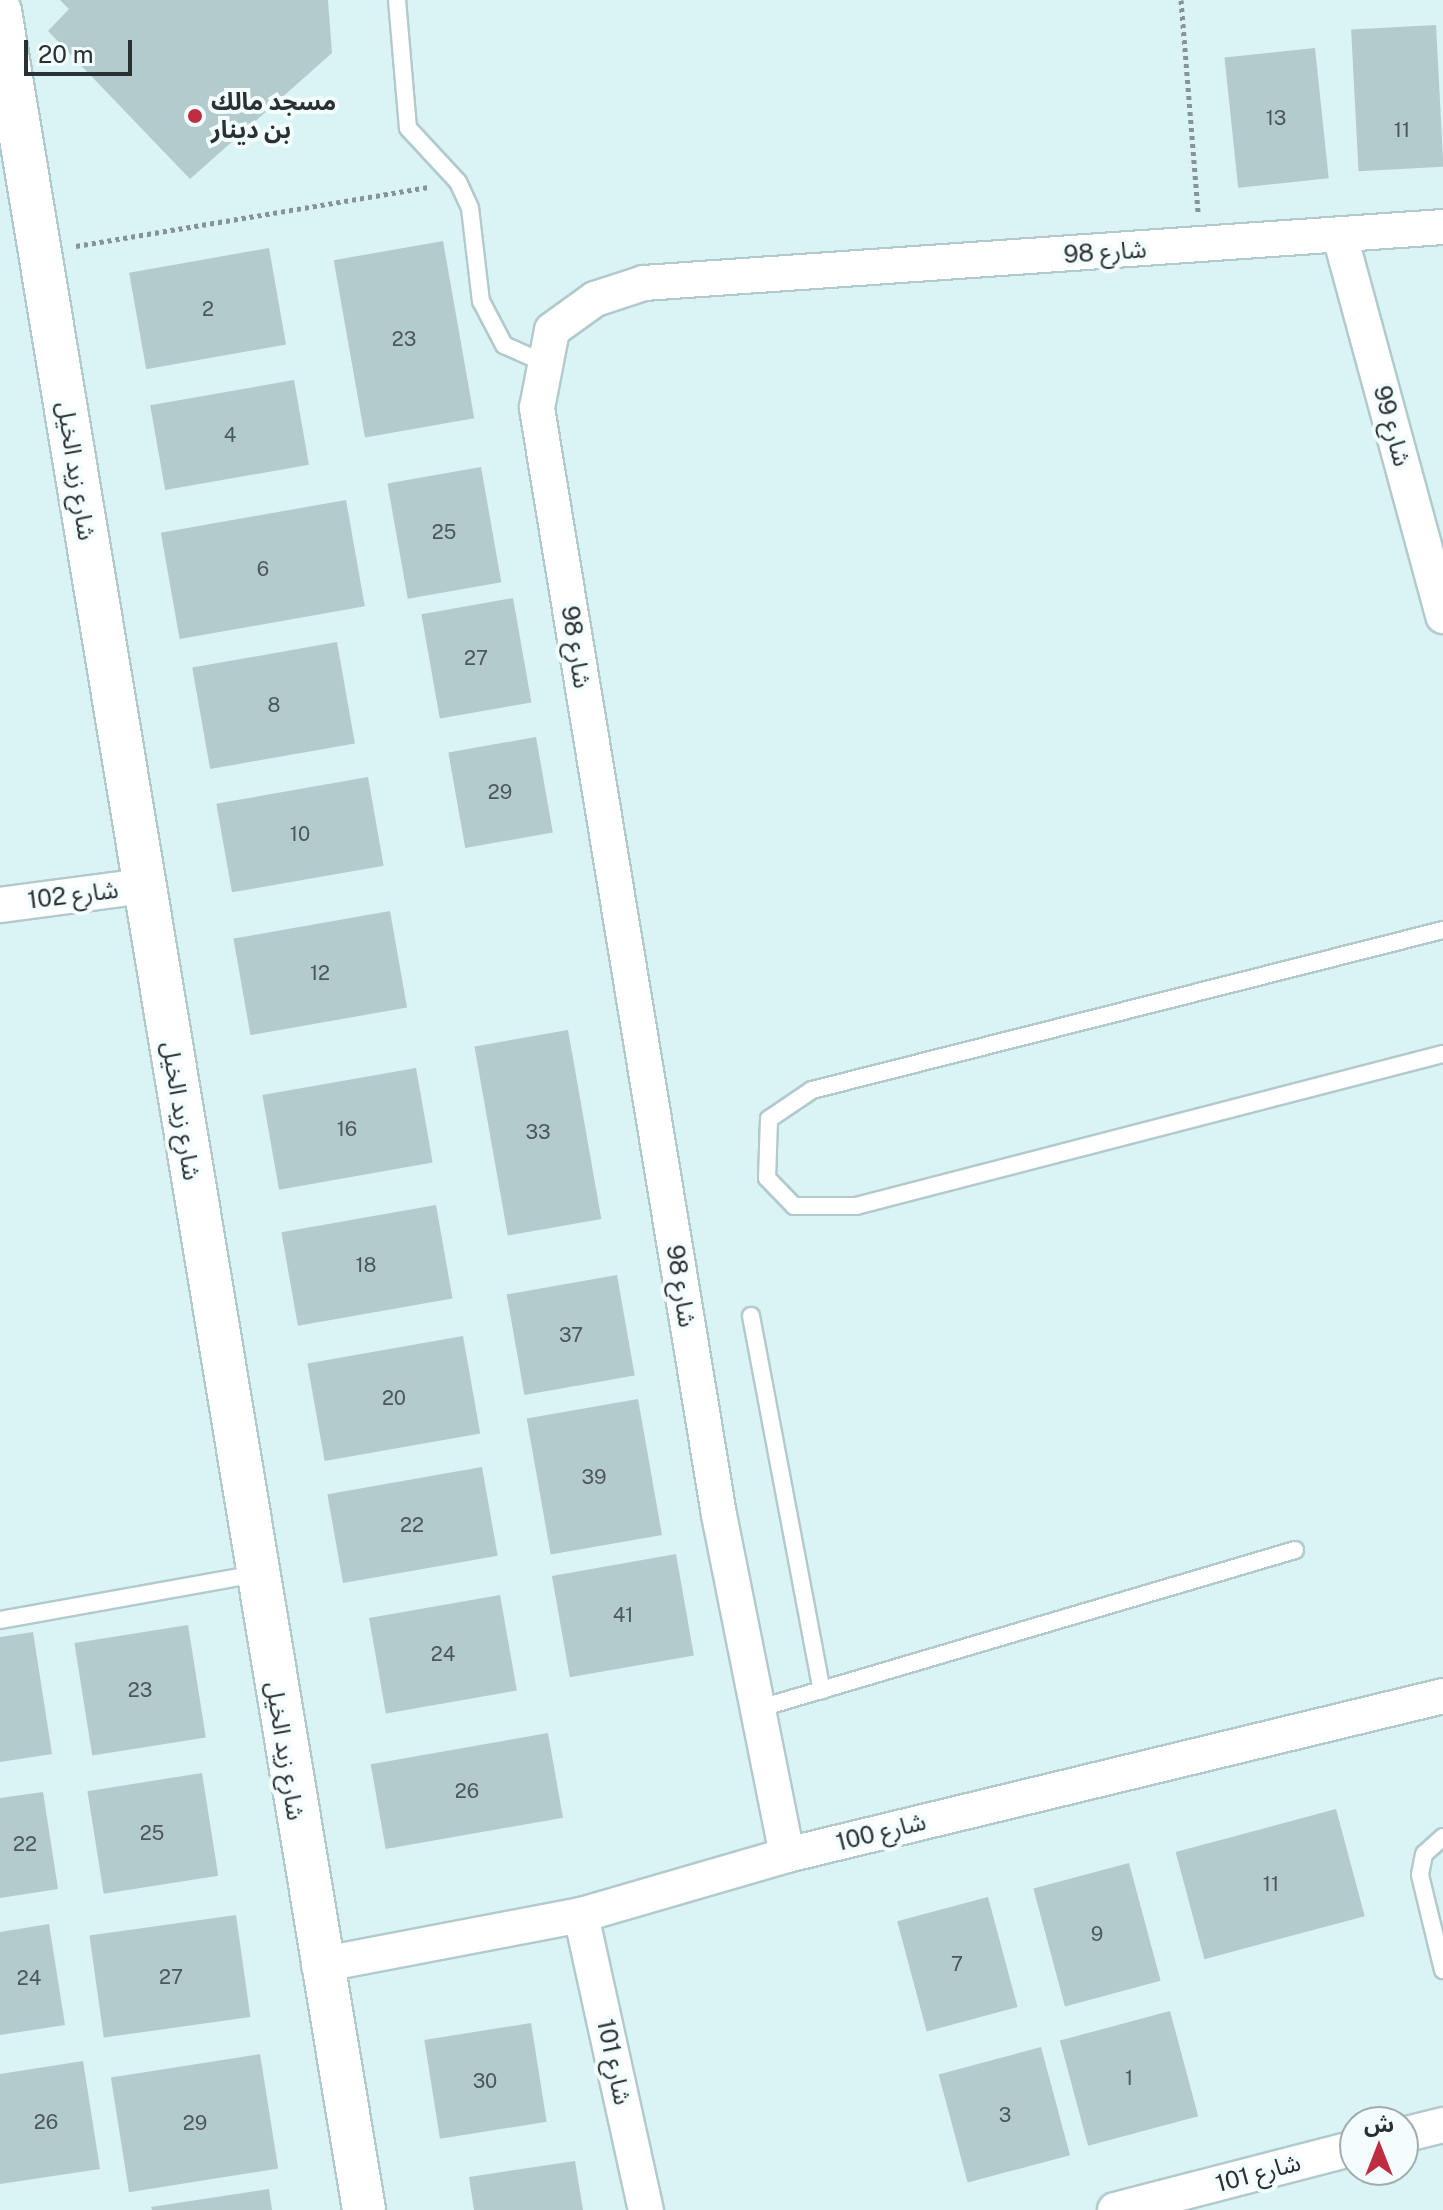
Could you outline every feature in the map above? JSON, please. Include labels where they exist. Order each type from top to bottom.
[{"type":"street","name":"شارع زيد الخيل","points":[[0,11],[319,1965],[364,2210]]},
{"type":"street","name":"شارع 98","points":[[787,1855],[757,1709],[537,408],[542,362],[552,330],[595,299],[644,283],[1443,227]]},
{"type":"street","name":"شارع 99","points":[[1340,236],[1443,616]]},
{"type":"street","name":"شارع 102","points":[[0,905],[145,886]]},
{"type":"street","name":"شارع 100","points":[[319,1965],[581,1915],[787,1855],[1443,1696]]},
{"type":"street","name":"شارع 101","points":[[581,1915],[646,2210]]},
{"type":"street","points":[[1419,2131],[1443,2125]]},
{"type":"street","name":"شارع 101","points":[[1115,2210],[1339,2152]]},
{"type":"lane","points":[[397,0],[408,128],[458,182],[470,208],[481,301],[504,345],[542,362]]},
{"type":"lane","points":[[1443,930],[812,1090],[769,1119],[767,1178],[794,1206],[856,1206],[1443,1054]]},
{"type":"lane","points":[[751,1316],[822,1690]]},
{"type":"lane","points":[[757,1709],[1295,1550]]},
{"type":"lane","points":[[0,1620],[256,1574]]},
{"type":"lane","points":[[1443,1837],[1424,1854],[1420,1875],[1443,1970]]},
{"type":"path","points":[[1181,0],[1201,245]]},
{"type":"path","points":[[40,252],[458,182]]},
{"type":"building","name":"مسجد مالك بن دينار","points":[[60,0],[328,0],[332,53],[190,179],[48,31],[69,9]]},
{"type":"building","points":[[1436,25],[1443,167],[1359,171],[1351,29]]},
{"type":"building","points":[[1315,48],[1329,178],[1238,188],[1224,58]]},
{"type":"building","points":[[443,241],[474,418],[365,438],[334,260]]},
{"type":"building","points":[[269,248],[286,345],[146,369],[129,273]]},
{"type":"building","points":[[294,380],[309,465],[165,490],[150,405]]},
{"type":"building","points":[[481,467],[501,582],[408,599],[387,483]]},
{"type":"building","points":[[346,500],[365,606],[180,639],[161,533]]},
{"type":"building","points":[[513,598],[531,702],[440,719],[421,614]]},
{"type":"building","points":[[337,642],[355,743],[210,769],[192,668]]},
{"type":"building","points":[[536,737],[553,833],[465,848],[448,752]]},
{"type":"building","points":[[368,777],[384,866],[232,892],[216,804]]},
{"type":"building","points":[[390,911],[407,1008],[250,1035],[233,939]]},
{"type":"building","points":[[568,1030],[601,1219],[508,1236],[474,1046]]},
{"type":"building","points":[[416,1068],[433,1163],[279,1190],[262,1095]]},
{"type":"building","points":[[436,1205],[452,1299],[298,1326],[281,1232]]},
{"type":"building","points":[[617,1275],[635,1375],[524,1395],[507,1294]]},
{"type":"building","points":[[463,1336],[480,1433],[325,1461],[307,1363]]},
{"type":"building","points":[[638,1399],[662,1535],[551,1555],[527,1419]]},
{"type":"building","points":[[482,1467],[498,1556],[343,1583],[327,1494]]},
{"type":"building","points":[[676,1554],[694,1655],[570,1677],[552,1576]]},
{"type":"building","points":[[500,1595],[517,1691],[386,1714],[369,1618]]},
{"type":"building","points":[[188,1625],[206,1738],[92,1756],[74,1643]]},
{"type":"building","points":[[33,1632],[52,1754],[0,1762],[0,1637]]},
{"type":"building","points":[[548,1733],[563,1818],[386,1849],[371,1764]]},
{"type":"building","points":[[202,1773],[218,1876],[104,1894],[87,1791]]},
{"type":"building","points":[[43,1792],[58,1889],[0,1898],[0,1798]]},
{"type":"building","points":[[1336,1809],[1365,1916],[1204,1959],[1176,1852]]},
{"type":"building","points":[[1129,1863],[1161,1981],[1065,2006],[1033,1889]]},
{"type":"building","points":[[988,1897],[1018,2007],[927,2031],[897,1921]]},
{"type":"building","points":[[236,1915],[250,2017],[104,2038],[89,1936]]},
{"type":"building","points":[[49,1924],[65,2025],[0,2035],[0,1932]]},
{"type":"building","points":[[1170,2011],[1198,2116],[1088,2146],[1060,2041]]},
{"type":"building","points":[[531,2023],[547,2122],[440,2139],[424,2040]]},
{"type":"building","points":[[1041,2047],[1070,2155],[968,2183],[939,2074]]},
{"type":"building","points":[[260,2054],[278,2169],[129,2192],[111,2078]]},
{"type":"building","points":[[83,2061],[100,2169],[0,2184],[0,2074]]},
{"type":"building","points":[[575,2161],[583,2210],[474,2210],[469,2177]]},
{"type":"building","points":[[269,2189],[272,2210],[152,2210],[151,2207]]},
{"type":"place","name":"مسجد مالك بن دينار","points":[[195,116]]}]
